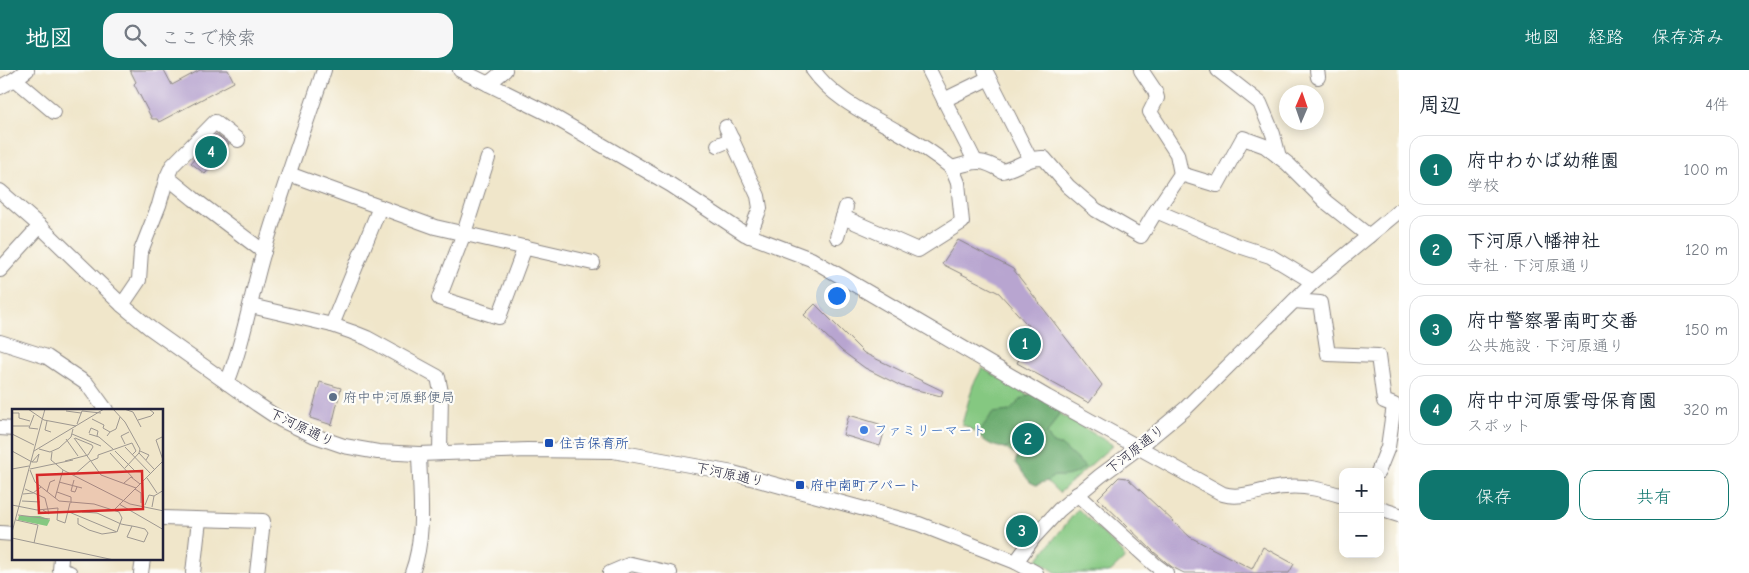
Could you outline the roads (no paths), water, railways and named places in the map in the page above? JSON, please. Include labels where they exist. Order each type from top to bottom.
[{"type":"street","points":[[0,87],[27,70]]},
{"type":"street","points":[[227,383],[234,366],[251,306],[264,252],[324,70]]},
{"type":"street","points":[[460,70],[547,112],[671,186],[749,236],[811,259],[962,348],[1223,494],[1232,497],[1283,487],[1305,486],[1339,495]]},
{"type":"street","points":[[488,84],[505,70]]},
{"type":"street","points":[[813,70],[846,102],[936,155],[952,168],[958,183],[962,222],[918,250],[845,212],[837,237]]},
{"type":"street","points":[[929,70],[975,161]]},
{"type":"street","points":[[952,168],[975,161],[990,164],[1002,171],[1012,169],[1030,159],[1044,158],[1068,186],[1096,210],[1141,236],[1181,174],[1177,154],[1150,112],[1157,98],[1155,91],[1140,70]]},
{"type":"street","points":[[1218,70],[1260,103],[1273,134],[1279,157]]},
{"type":"street","points":[[944,100],[987,74],[1030,159]]},
{"type":"street","points":[[15,79],[54,112]]},
{"type":"street","points":[[122,305],[139,280],[141,251],[172,166],[215,122],[238,140]]},
{"type":"street","points":[[718,145],[729,133],[758,196],[760,208],[749,236]]},
{"type":"street","points":[[1181,174],[1217,185],[1243,138],[1265,146],[1326,202],[1369,236]]},
{"type":"street","points":[[488,158],[464,233],[439,298],[500,317],[525,247]]},
{"type":"street","points":[[289,174],[436,228],[593,263]]},
{"type":"street","points":[[167,177],[264,252]]},
{"type":"street","name":"下河原通り","points":[[0,191],[40,226],[122,305],[150,328],[282,420],[315,436],[344,446],[378,452],[419,454],[527,450],[613,451],[733,473],[919,524],[1016,562],[1039,532],[1078,494],[1185,410],[1313,282],[1399,211]]},
{"type":"street","points":[[332,325],[380,207]]},
{"type":"street","points":[[1156,211],[1236,245],[1270,256],[1313,282]]},
{"type":"street","points":[[0,270],[40,226]]},
{"type":"street","points":[[1294,301],[1320,303],[1328,354],[1378,356],[1384,400],[1394,405],[1388,448],[1380,468]]},
{"type":"street","points":[[251,306],[332,325],[367,338],[438,377],[441,392],[440,453]]},
{"type":"street","points":[[0,342],[47,357],[87,384],[105,409]]},
{"type":"street","points":[[412,573],[421,532],[419,454]]},
{"type":"street","points":[[1078,494],[1166,573]]},
{"type":"street","points":[[1384,510],[1399,515]]},
{"type":"street","points":[[164,518],[262,521],[257,573]]},
{"type":"street","points":[[194,573],[199,520]]},
{"type":"street","points":[[61,560],[60,570],[70,573]]},
{"type":"street","points":[[141,573],[143,560]]},
{"type":"street","points":[[1016,562],[1036,573]]},
{"type":"street","points":[[610,573],[631,564],[670,573]]},
{"type":"place","name":"府中中河原雲母保育園","points":[[211,152]]},
{"type":"place","name":"府中わかば幼稚園","points":[[1025,344]]},
{"type":"place","name":"府中中河原郵便局","points":[[333,397]]},
{"type":"place","name":"ファミリーマート","points":[[864,430]]},
{"type":"place","name":"下河原八幡神社","points":[[1028,439]]},
{"type":"place","name":"住吉保育所","points":[[549,443]]},
{"type":"place","name":"府中南町アパート","points":[[800,485]]},
{"type":"place","name":"府中警察署南町交番","points":[[1022,531]]}]
